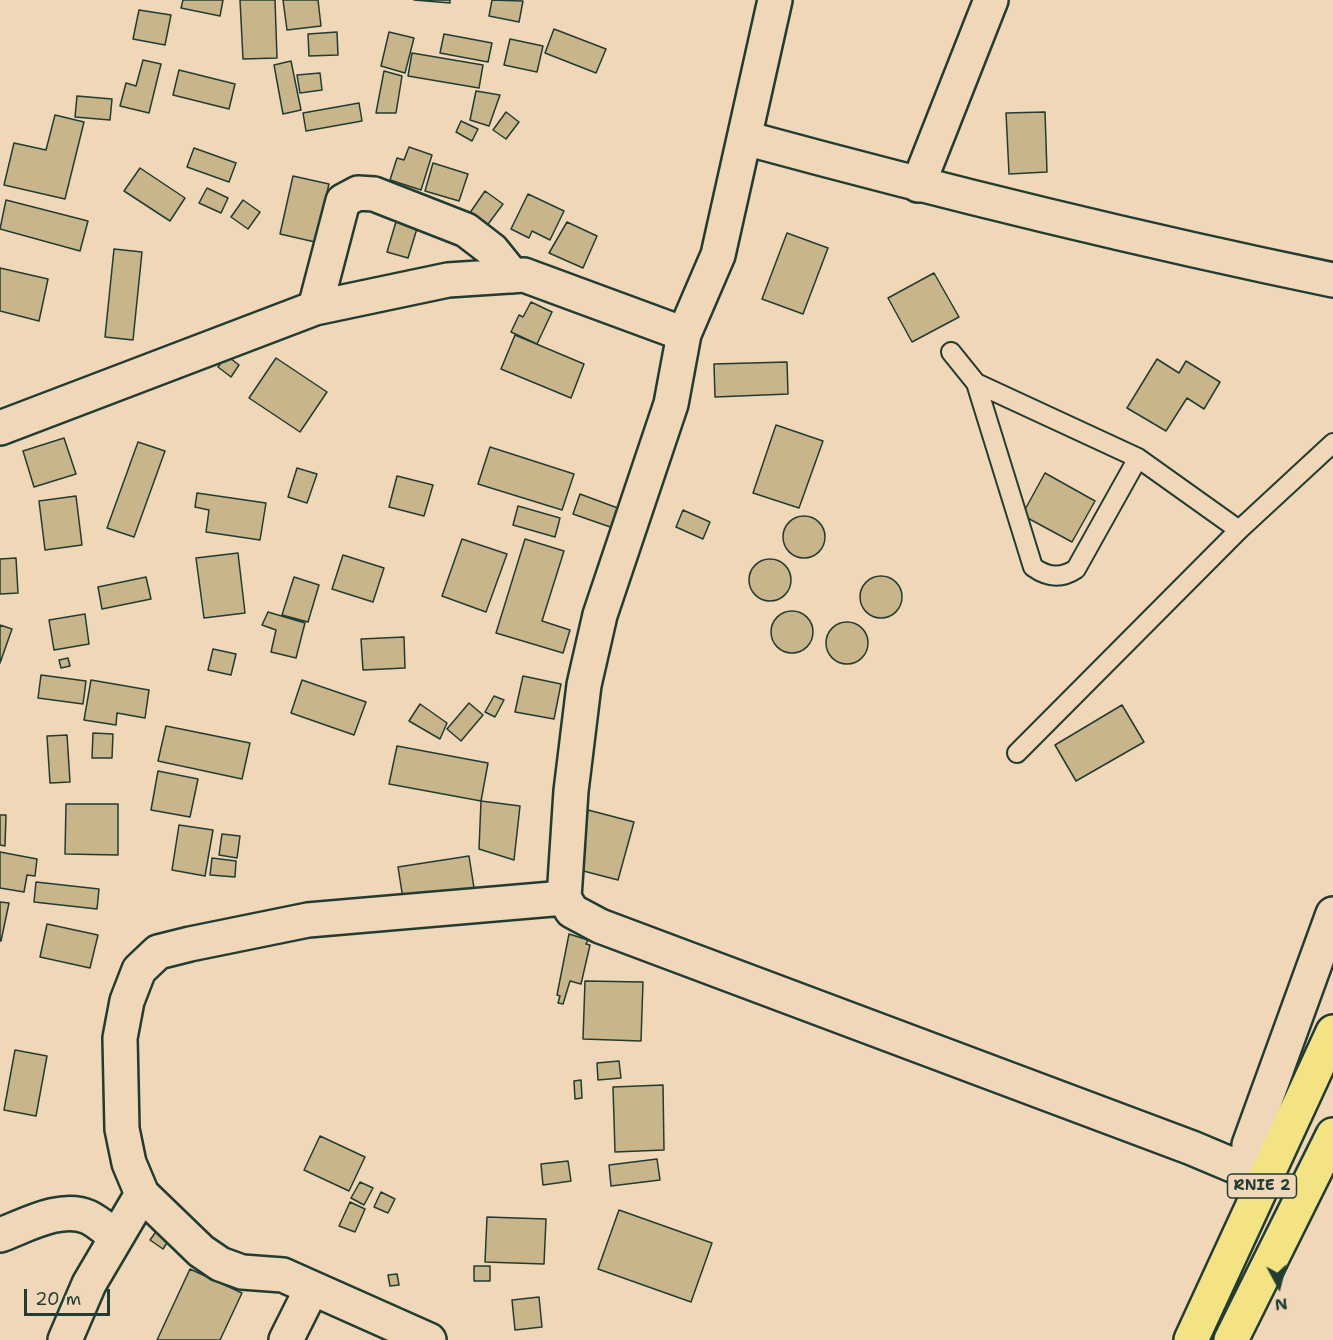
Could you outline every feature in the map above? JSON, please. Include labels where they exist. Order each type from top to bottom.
[{"type":"highway","name":"RNIE 2","points":[[1191,1340],[1254,1182],[1333,1032]]},
{"type":"highway","name":"RNIE 2","points":[[1231,1340],[1333,1135]]},
{"type":"street","points":[[775,0],[718,255],[684,334],[671,404],[600,615],[584,685],[571,791],[564,898],[572,911],[600,926],[1192,1148],[1254,1182]]},
{"type":"street","points":[[918,185],[991,0]]},
{"type":"street","points":[[745,138],[918,185],[1199,252],[1333,280]]},
{"type":"street","points":[[315,308],[343,201],[358,193],[374,194],[466,230],[492,250],[513,276]]},
{"type":"street","points":[[0,428],[315,308],[448,279],[524,275],[684,334]]},
{"type":"street","points":[[429,1340],[283,1275],[242,1272],[220,1264],[201,1251],[142,1194],[129,1163],[122,1129],[120,1038],[128,1001],[139,970],[158,952],[308,920],[564,898]]},
{"type":"street","points":[[1254,1182],[1249,1145],[1333,914]]},
{"type":"street","points":[[65,1340],[89,1284],[115,1236],[142,1194]]},
{"type":"street","points":[[0,1235],[48,1217],[68,1214],[87,1216],[115,1236]]},
{"type":"street","points":[[286,1340],[312,1288]]},
{"type":"lane","points":[[951,352],[976,383],[1033,567],[1043,574],[1067,575],[1076,569],[1138,458]]},
{"type":"lane","points":[[976,383],[1138,458],[1239,530]]},
{"type":"lane","points":[[1017,753],[1239,530],[1333,443]]},
{"type":"building","points":[[183,0],[223,0],[220,16],[181,8]]},
{"type":"building","points":[[240,0],[275,0],[277,58],[243,59]]},
{"type":"building","points":[[283,0],[318,0],[321,26],[287,30]]},
{"type":"building","points":[[414,0],[450,0],[450,3]]},
{"type":"building","points":[[492,0],[523,1],[519,22],[489,16]]},
{"type":"building","points":[[139,10],[171,15],[165,45],[133,39]]},
{"type":"building","points":[[554,29],[606,49],[596,73],[545,53]]},
{"type":"building","points":[[337,32],[338,55],[309,56],[308,34]]},
{"type":"building","points":[[389,32],[414,38],[405,73],[381,66]]},
{"type":"building","points":[[444,34],[492,43],[488,62],[440,53]]},
{"type":"building","points":[[510,39],[543,46],[537,72],[504,65]]},
{"type":"building","points":[[412,53],[483,65],[479,88],[408,76]]},
{"type":"building","points":[[143,60],[161,64],[149,113],[120,106],[126,83],[136,86]]},
{"type":"building","points":[[291,61],[301,110],[283,114],[274,65]]},
{"type":"building","points":[[179,70],[235,84],[229,109],[173,95]]},
{"type":"building","points":[[384,71],[402,76],[396,113],[376,113]]},
{"type":"building","points":[[320,73],[322,90],[300,93],[297,75]]},
{"type":"building","points":[[476,91],[500,95],[489,126],[470,120]]},
{"type":"building","points":[[77,96],[112,99],[110,120],[75,117]]},
{"type":"building","points":[[359,103],[362,121],[306,131],[303,113]]},
{"type":"building","points":[[506,112],[519,122],[506,139],[493,130]]},
{"type":"building","points":[[1045,112],[1047,172],[1009,174],[1006,113]]},
{"type":"building","points":[[55,115],[84,122],[65,199],[4,185],[14,143],[46,150]]},
{"type":"building","points":[[461,121],[478,129],[472,141],[456,132]]},
{"type":"building","points":[[409,147],[432,155],[421,190],[390,180],[397,158],[404,160]]},
{"type":"building","points":[[194,148],[236,163],[229,182],[187,167]]},
{"type":"building","points":[[433,163],[468,174],[459,201],[425,191]]},
{"type":"building","points":[[140,168],[185,198],[170,221],[124,191]]},
{"type":"building","points":[[293,176],[329,184],[315,242],[280,234]]},
{"type":"building","points":[[207,188],[228,198],[221,213],[199,203]]},
{"type":"building","points":[[485,191],[503,204],[483,231],[465,220]]},
{"type":"building","points":[[528,194],[564,211],[550,240],[532,231],[529,238],[511,229]]},
{"type":"building","points":[[6,200],[88,221],[80,251],[0,229]]},
{"type":"building","points":[[243,200],[260,212],[248,229],[231,217]]},
{"type":"building","points":[[398,215],[419,222],[408,258],[387,252]]},
{"type":"building","points":[[567,222],[597,236],[583,268],[549,253]]},
{"type":"building","points":[[787,233],[828,248],[803,314],[762,299]]},
{"type":"building","points":[[114,249],[142,252],[133,340],[105,337]]},
{"type":"building","points":[[0,268],[48,279],[39,321],[0,311]]},
{"type":"building","points":[[934,273],[959,317],[912,342],[888,298]]},
{"type":"building","points":[[531,302],[552,312],[537,344],[511,332],[519,315],[523,317]]},
{"type":"building","points":[[515,335],[584,364],[571,398],[501,369]]},
{"type":"building","points":[[226,355],[239,365],[231,377],[218,367]]},
{"type":"building","points":[[276,358],[327,392],[300,432],[249,398]]},
{"type":"building","points":[[1157,359],[1179,373],[1186,361],[1220,382],[1204,409],[1187,398],[1166,431],[1127,408]]},
{"type":"building","points":[[787,362],[788,394],[715,397],[714,364]]},
{"type":"building","points":[[776,425],[823,441],[799,508],[753,493]]},
{"type":"building","points":[[64,438],[76,474],[34,487],[23,451]]},
{"type":"building","points":[[138,442],[165,451],[134,537],[107,528]]},
{"type":"building","points":[[490,447],[574,474],[562,510],[478,484]]},
{"type":"building","points":[[297,468],[317,474],[307,503],[288,497]]},
{"type":"building","points":[[1045,473],[1095,501],[1072,542],[1022,515]]},
{"type":"building","points":[[397,476],[433,485],[424,516],[389,507]]},
{"type":"building","points":[[197,493],[266,503],[260,540],[206,532],[209,510],[195,507]]},
{"type":"building","points":[[580,494],[623,510],[616,529],[573,514]]},
{"type":"building","points":[[76,496],[82,545],[45,550],[39,501]]},
{"type":"building","points":[[518,506],[560,518],[555,537],[513,525]]},
{"type":"building","points":[[683,510],[710,522],[703,539],[676,527]]},
{"type":"building","points":[[804,516],[812,517],[819,522],[824,529],[824,545],[819,552],[812,557],[804,558],[796,557],[789,552],[784,545],[783,537],[784,529],[789,522],[796,517]]},
{"type":"building","points":[[462,539],[507,554],[486,612],[442,596]]},
{"type":"building","points":[[525,539],[564,551],[542,621],[570,630],[563,653],[496,633]]},
{"type":"building","points":[[238,553],[245,613],[204,618],[196,558]]},
{"type":"building","points":[[343,555],[384,568],[373,602],[332,589]]},
{"type":"building","points":[[16,558],[18,593],[0,594],[0,559]]},
{"type":"building","points":[[770,559],[778,560],[785,565],[790,572],[790,588],[785,595],[778,600],[770,601],[762,600],[755,595],[750,588],[749,580],[750,572],[755,565],[762,560]]},
{"type":"building","points":[[881,576],[896,582],[902,597],[896,612],[881,618],[866,612],[860,597],[866,582]]},
{"type":"building","points":[[146,577],[151,599],[102,609],[98,587]]},
{"type":"building","points":[[294,577],[319,585],[308,622],[282,615]]},
{"type":"building","points":[[792,611],[800,612],[807,617],[812,624],[812,640],[807,647],[800,652],[792,653],[784,652],[777,647],[772,640],[771,632],[772,624],[777,617],[784,612]]},
{"type":"building","points":[[268,612],[305,623],[296,658],[271,652],[276,630],[262,625]]},
{"type":"building","points":[[85,614],[89,644],[54,650],[49,620]]},
{"type":"building","points":[[847,622],[855,623],[862,628],[867,635],[867,651],[862,658],[855,663],[847,664],[839,663],[832,658],[827,651],[826,643],[827,635],[832,628],[839,623]]},
{"type":"building","points":[[0,625],[12,629],[0,663]]},
{"type":"building","points":[[404,637],[405,668],[363,670],[361,639]]},
{"type":"building","points":[[213,649],[236,654],[231,675],[208,670]]},
{"type":"building","points":[[68,658],[70,666],[61,668],[59,660]]},
{"type":"building","points":[[41,675],[86,681],[83,704],[38,698]]},
{"type":"building","points":[[523,676],[561,684],[554,719],[515,712]]},
{"type":"building","points":[[91,680],[149,690],[145,718],[117,713],[116,725],[84,720]]},
{"type":"building","points":[[302,680],[366,702],[354,735],[291,713]]},
{"type":"building","points":[[494,696],[504,700],[495,717],[485,712]]},
{"type":"building","points":[[469,703],[483,715],[461,741],[447,729]]},
{"type":"building","points":[[420,704],[447,723],[440,739],[409,721]]},
{"type":"building","points":[[1122,705],[1144,742],[1076,781],[1055,745]]},
{"type":"building","points":[[166,726],[250,743],[242,779],[158,761]]},
{"type":"building","points":[[93,733],[113,734],[112,758],[92,758]]},
{"type":"building","points":[[67,735],[70,782],[50,783],[47,736]]},
{"type":"building","points":[[397,746],[488,763],[481,801],[389,784]]},
{"type":"building","points":[[158,771],[198,779],[190,817],[151,810]]},
{"type":"building","points":[[481,801],[520,806],[514,860],[479,849]]},
{"type":"building","points":[[66,804],[118,804],[118,855],[65,854]]},
{"type":"building","points":[[588,810],[634,822],[618,880],[572,868]]},
{"type":"building","points":[[0,815],[6,815],[5,846],[0,845]]},
{"type":"building","points":[[179,825],[213,830],[205,876],[172,870]]},
{"type":"building","points":[[222,834],[240,836],[237,858],[219,855]]},
{"type":"building","points":[[0,852],[37,859],[35,876],[27,875],[24,892],[0,888]]},
{"type":"building","points":[[469,856],[474,888],[403,899],[398,867]]},
{"type":"building","points":[[212,858],[236,861],[235,877],[210,875]]},
{"type":"building","points":[[36,882],[99,889],[97,909],[34,902]]},
{"type":"building","points":[[0,902],[9,903],[1,941],[0,941]]},
{"type":"building","points":[[47,924],[98,935],[90,968],[40,957]]},
{"type":"building","points":[[569,934],[588,940],[586,944],[590,945],[581,984],[570,981],[563,1004],[558,1003],[560,996],[557,995]]},
{"type":"building","points":[[585,981],[643,982],[641,1041],[583,1039]]},
{"type":"building","points":[[15,1050],[47,1056],[36,1116],[4,1110]]},
{"type":"building","points":[[619,1061],[621,1078],[598,1080],[597,1063]]},
{"type":"building","points":[[581,1080],[582,1098],[575,1099],[574,1081]]},
{"type":"building","points":[[663,1085],[664,1150],[615,1152],[613,1087]]},
{"type":"building","points":[[320,1136],[365,1157],[349,1191],[304,1170]]},
{"type":"building","points":[[657,1159],[660,1180],[611,1186],[609,1165]]},
{"type":"building","points":[[568,1161],[571,1181],[543,1185],[541,1164]]},
{"type":"building","points":[[360,1182],[373,1188],[364,1205],[351,1198]]},
{"type":"building","points":[[381,1192],[395,1199],[388,1213],[374,1207]]},
{"type":"building","points":[[350,1202],[365,1209],[355,1232],[339,1226]]},
{"type":"building","points":[[619,1210],[712,1243],[691,1302],[598,1269]]},
{"type":"building","points":[[487,1217],[546,1219],[544,1264],[485,1262]]},
{"type":"building","points":[[160,1226],[172,1235],[163,1249],[150,1240]]},
{"type":"building","points":[[474,1266],[490,1266],[490,1281],[474,1281]]},
{"type":"building","points":[[190,1269],[242,1293],[220,1340],[157,1340]]},
{"type":"building","points":[[397,1274],[399,1285],[390,1286],[388,1275]]},
{"type":"building","points":[[539,1297],[542,1327],[515,1330],[512,1300]]}]
